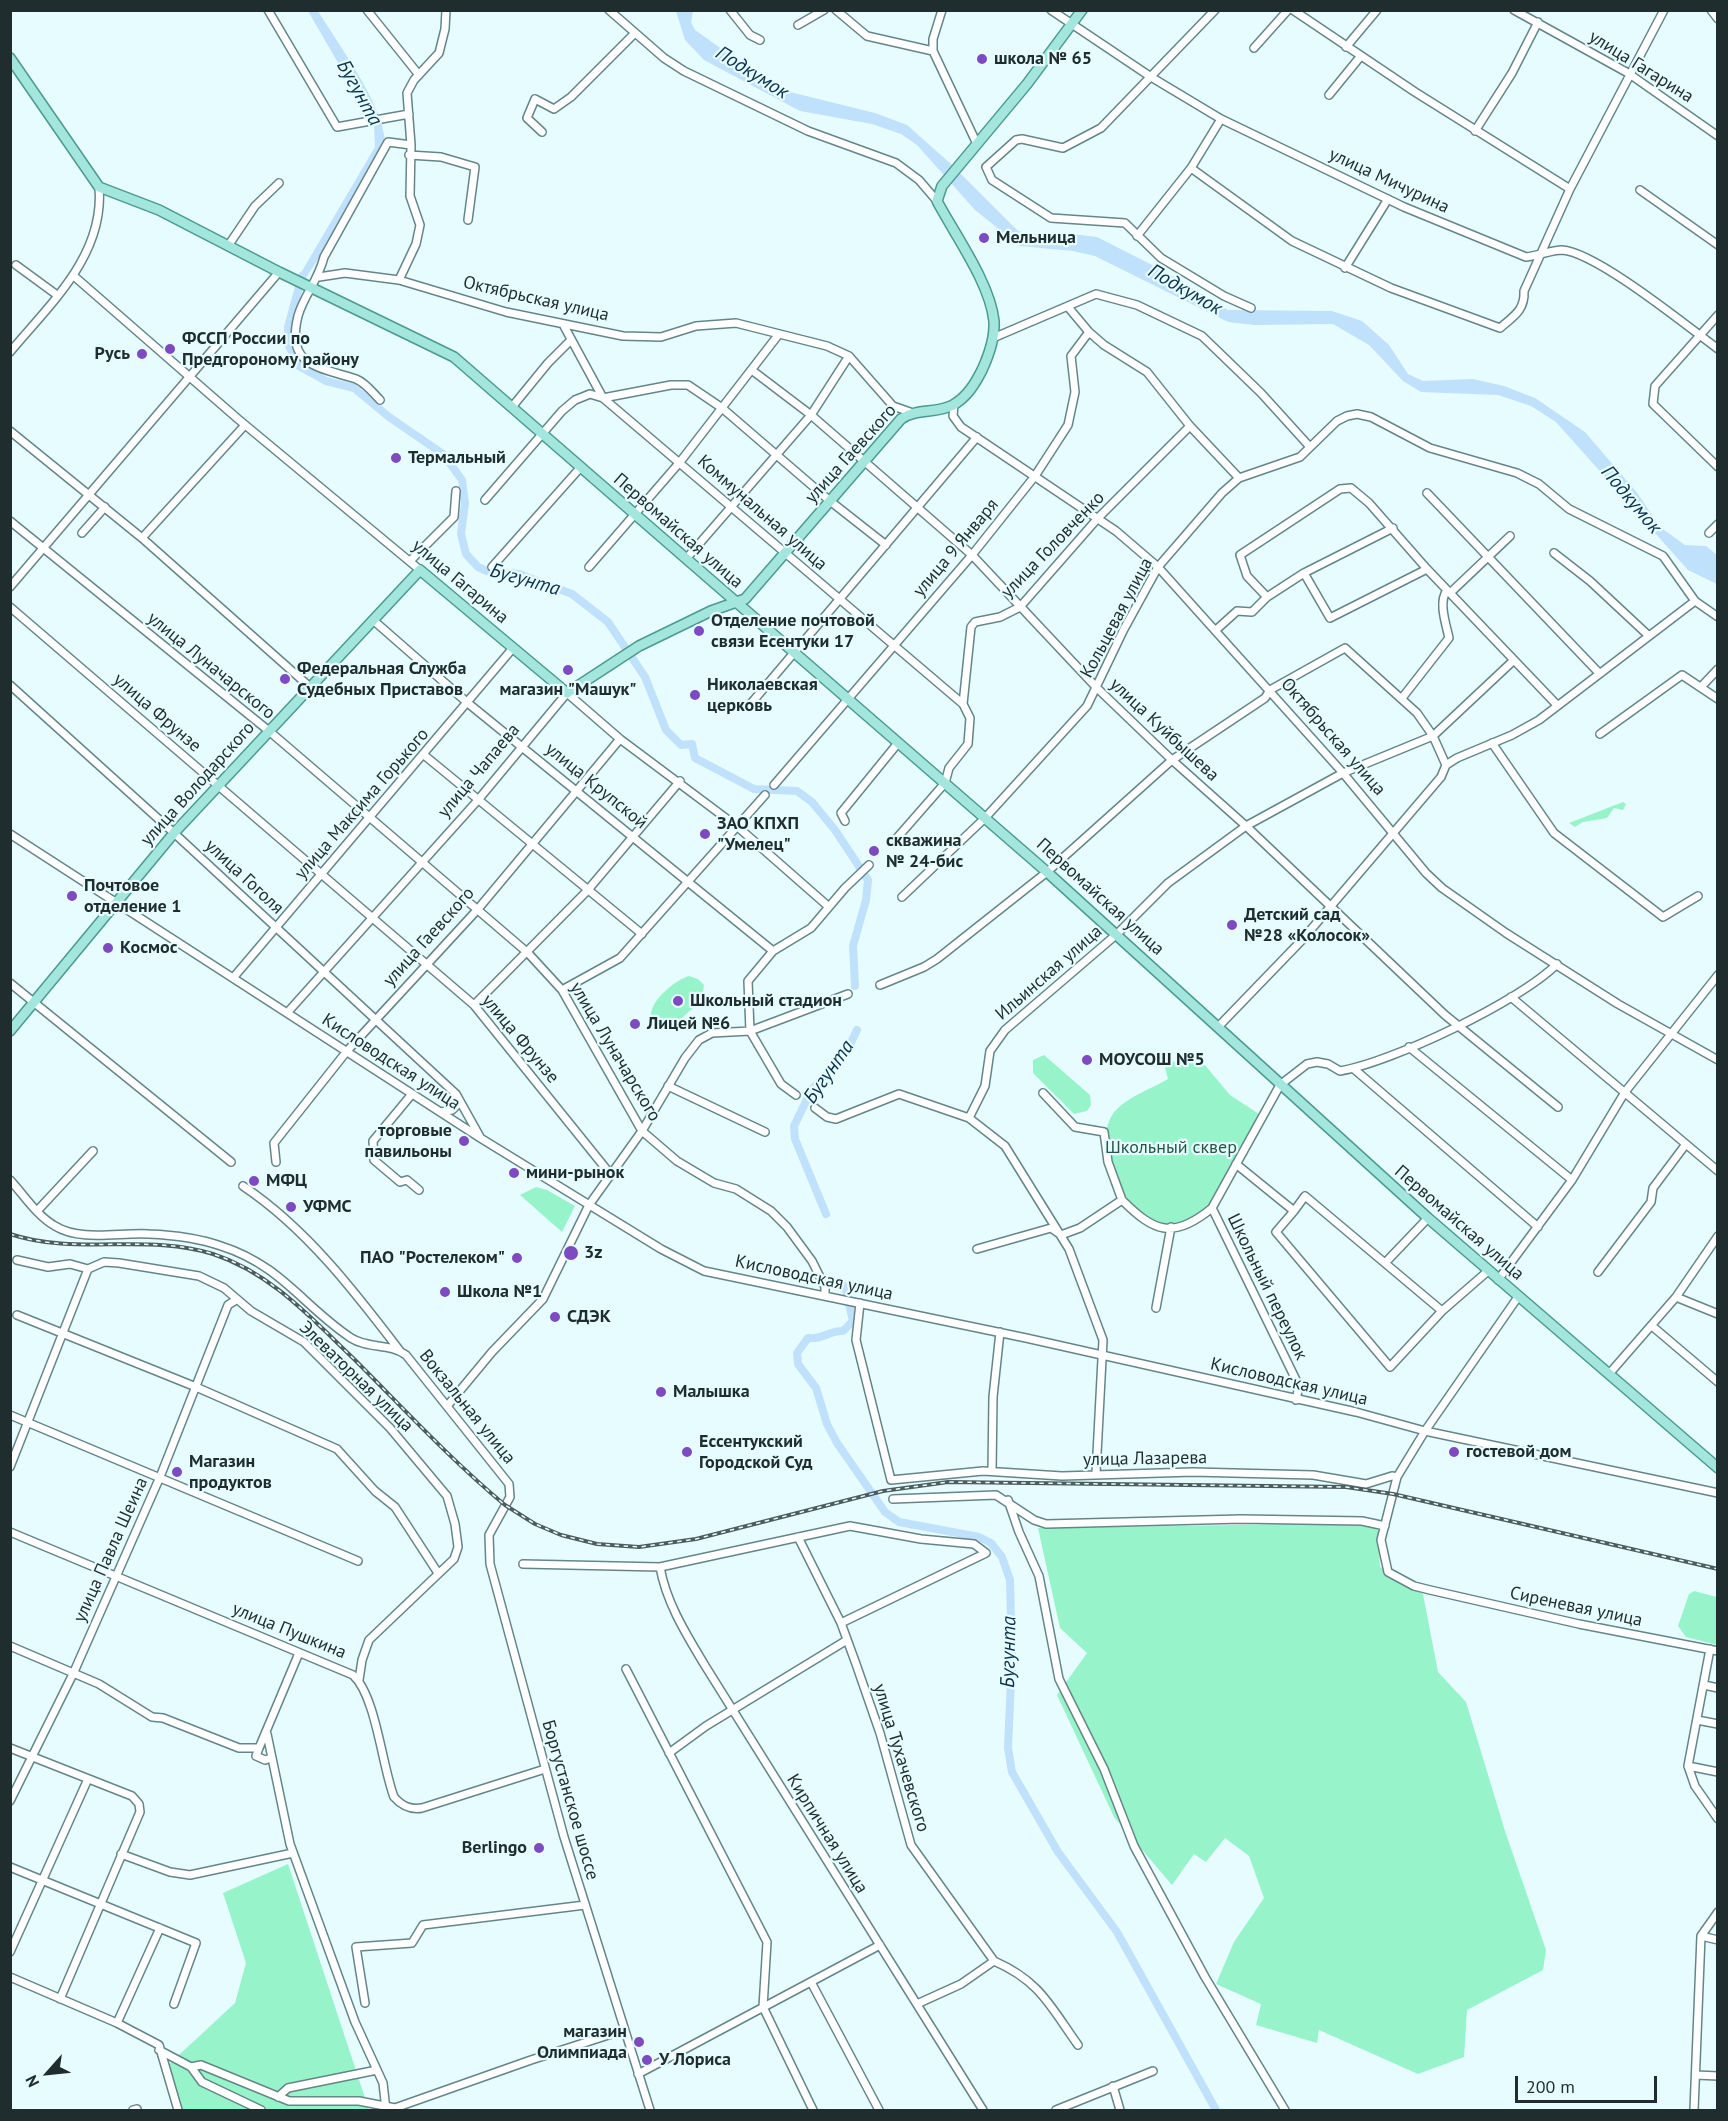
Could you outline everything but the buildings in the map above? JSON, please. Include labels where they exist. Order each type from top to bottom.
[{"type":"main road","points":[[954,404],[976,382],[993,338],[992,311],[986,293],[937,201],[942,186],[1027,84],[1082,10]]},
{"type":"main road","points":[[10,58],[99,187],[159,210],[310,288]]},
{"type":"main road","name":"Первомайская улица","points":[[310,288],[454,357],[542,436],[634,513],[1047,872],[1498,1280],[1718,1467]]},
{"type":"main road","name":"улица Гаевского","points":[[735,603],[751,594],[901,418],[910,412],[943,409],[954,404]]},
{"type":"main road","name":"улица Володарского","points":[[10,1031],[174,832],[420,570]]},
{"type":"main road","name":"улица Гагарина","points":[[420,570],[567,693]]},
{"type":"main road","name":"улица Чапаева","points":[[567,693],[617,658],[639,646],[735,603]]},
{"type":"street","points":[[268,10],[337,127],[409,114]]},
{"type":"street","points":[[367,10],[419,75]]},
{"type":"street","points":[[399,280],[416,244],[420,225],[411,196],[411,145],[407,93],[419,75],[439,53],[445,29],[446,10]]},
{"type":"street","points":[[609,10],[664,58],[699,79],[808,131],[896,163],[919,180],[937,201]]},
{"type":"street","points":[[730,10],[750,35],[760,39]]},
{"type":"street","points":[[798,25],[824,10]]},
{"type":"street","points":[[836,10],[867,36],[933,51]]},
{"type":"street","points":[[942,10],[933,39],[933,51],[977,144]]},
{"type":"street","name":"улица Мичурина","points":[[1051,10],[1151,77],[1221,119],[1388,199],[1526,257],[1541,256],[1560,250],[1584,255],[1718,349]]},
{"type":"street","points":[[1215,10],[1101,129],[1063,148],[1022,139],[1016,140],[986,167],[992,180],[1051,218],[1125,223],[1161,258],[1224,296],[1251,308]]},
{"type":"street","points":[[1254,48],[1288,10]]},
{"type":"street","points":[[1293,10],[1360,57],[1570,189]]},
{"type":"street","points":[[1346,47],[1377,10]]},
{"type":"street","name":"улица Гагарина","points":[[1514,10],[1628,74],[1718,136]]},
{"type":"street","points":[[1191,168],[1292,241],[1345,268],[1446,310],[1500,328],[1521,311],[1525,303],[1524,291],[1570,189],[1628,74],[1664,10]]},
{"type":"street","points":[[1711,10],[1718,20]]},
{"type":"street","points":[[1475,131],[1512,73],[1538,22]]},
{"type":"street","points":[[542,132],[527,118],[535,99],[554,109],[571,97],[635,33]]},
{"type":"street","points":[[1329,95],[1360,57]]},
{"type":"street","points":[[1137,236],[1191,168],[1221,119]]},
{"type":"street","points":[[380,400],[357,380],[333,375],[306,363],[295,337],[297,320],[310,288],[319,277],[324,257],[388,142],[411,145]]},
{"type":"street","points":[[410,155],[441,157],[475,167],[468,220]]},
{"type":"street","points":[[228,246],[255,206],[279,183]]},
{"type":"street","points":[[10,352],[57,295],[75,277],[99,216],[99,187]]},
{"type":"street","points":[[1640,189],[1718,245]]},
{"type":"street","points":[[1345,268],[1388,199]]},
{"type":"street","points":[[16,264],[57,295]]},
{"type":"street","points":[[10,587],[279,272]]},
{"type":"street","name":"Октябрьская улица","points":[[319,277],[345,273],[399,280],[506,312],[564,326],[623,336],[661,337],[696,326],[736,323],[827,346],[849,356],[893,406],[910,412]]},
{"type":"street","name":"улица Гагарина","points":[[75,277],[245,424],[420,570]]},
{"type":"street","points":[[993,338],[1068,308],[1096,294],[1137,305],[1202,336],[1262,393],[1310,447]]},
{"type":"street","points":[[1068,308],[1104,345],[1147,372],[1190,426],[1239,478]]},
{"type":"street","points":[[1718,315],[1698,334],[1655,386],[1653,404],[1718,467]]},
{"type":"street","name":"Коммунальная улица","points":[[564,326],[570,341],[603,398],[963,704]]},
{"type":"street","name":"улица 9 Января","points":[[774,785],[846,698],[972,555],[1035,476],[1068,424],[1075,392],[1071,356],[1089,332]]},
{"type":"street","points":[[589,567],[680,462],[753,371],[779,334]]},
{"type":"street","points":[[512,408],[548,363],[570,341]]},
{"type":"street","points":[[686,559],[812,415],[849,356]]},
{"type":"street","name":"улица Куйбышева","points":[[753,371],[812,415],[972,555],[1097,688],[1172,760],[1246,826],[1445,1015],[1558,1107]]},
{"type":"street","points":[[485,500],[562,411],[575,400],[590,394],[603,398],[671,385],[688,386],[722,408],[830,501],[886,545]]},
{"type":"street","name":"Октябрьская улица","points":[[954,404],[953,416],[961,427],[1135,545],[1158,567],[1270,690],[1426,873],[1442,888],[1506,933],[1669,1033],[1718,1060]]},
{"type":"street","name":"Кольцевая улица","points":[[903,897],[985,818],[1080,715],[1097,688],[1124,629],[1158,567],[1195,522],[1239,478],[1300,457],[1337,421],[1358,414],[1371,417],[1430,448],[1517,473],[1539,484],[1569,509],[1663,556],[1695,600],[1718,617]]},
{"type":"street","points":[[142,538],[245,424]]},
{"type":"street","name":"улица Головченко","points":[[896,839],[945,783],[949,768],[968,744],[970,718],[963,704],[971,627],[975,622],[1000,617],[1020,607],[1098,519],[1190,426]]},
{"type":"street","points":[[10,431],[142,538],[310,687]]},
{"type":"street","points":[[748,706],[977,437]]},
{"type":"street","points":[[492,567],[580,468]]},
{"type":"street","points":[[1267,597],[1246,576],[1240,555],[1340,489],[1351,488],[1393,528],[1427,569],[1557,705]]},
{"type":"street","points":[[410,561],[454,517],[456,490]]},
{"type":"street","points":[[1427,493],[1489,555],[1599,673]]},
{"type":"street","points":[[82,532],[105,507]]},
{"type":"street","name":"улица Луначарского","points":[[10,520],[269,731],[424,861],[528,953],[562,990],[642,1131],[677,1161],[714,1183],[736,1189],[771,1211],[787,1227],[812,1261],[825,1287],[825,1296]]},
{"type":"street","points":[[1709,532],[1718,524]]},
{"type":"street","points":[[1216,630],[1237,611],[1252,612],[1267,597],[1304,573],[1393,528]]},
{"type":"street","points":[[1402,698],[1449,638],[1444,612],[1444,594],[1510,536]]},
{"type":"street","points":[[1554,553],[1590,581],[1649,636]]},
{"type":"street","points":[[1304,573],[1330,618],[1427,569]]},
{"type":"street","points":[[1218,1027],[1332,907],[1441,777],[1446,765],[1463,754],[1527,727],[1695,600]]},
{"type":"street","name":"улица Фрунзе","points":[[10,607],[323,873],[425,966],[474,1005],[611,1175]]},
{"type":"street","name":"улица Крупской","points":[[373,620],[469,704],[773,951]]},
{"type":"street","name":"улица Максима Горького","points":[[233,978],[370,816],[469,704],[513,648]]},
{"type":"street","points":[[880,985],[924,967],[937,959],[1047,872],[1172,760],[1265,698],[1270,690],[1345,648],[1417,713],[1432,736],[1446,765]]},
{"type":"street","name":"Ильинская улица","points":[[969,1118],[985,1086],[990,1051],[1005,1030],[1117,934],[1168,883],[1246,826],[1343,773],[1432,736],[1514,660]]},
{"type":"street","points":[[1701,687],[1718,669]]},
{"type":"street","points":[[1600,735],[1682,675],[1718,699]]},
{"type":"street","name":"улица Гоголя","points":[[10,685],[174,832],[456,1094],[482,1139]]},
{"type":"street","name":"улица Гагарина","points":[[567,693],[620,739],[739,828],[829,908]]},
{"type":"street","name":"улица Чапаева","points":[[287,1013],[478,800],[567,693]]},
{"type":"street","name":"улица Гаевского","points":[[276,1162],[274,1143],[279,1135],[347,1052],[478,909],[620,739]]},
{"type":"street","points":[[845,821],[841,813],[898,743]]},
{"type":"street","points":[[1492,743],[1545,822],[1566,843],[1663,917],[1698,896]]},
{"type":"street","points":[[424,755],[642,934]]},
{"type":"street","points":[[474,1005],[587,891],[680,782]]},
{"type":"street","points":[[562,990],[620,958],[688,881],[739,828],[765,795]]},
{"type":"street","name":"Кисловодская улица","points":[[10,834],[482,1139],[661,1249],[704,1271],[1000,1332],[1425,1431],[1718,1493]]},
{"type":"street","points":[[796,1095],[781,1084],[750,1030],[748,981],[773,951],[811,928],[869,865]]},
{"type":"street","points":[[1538,1227],[1354,1069],[1459,1025],[1511,997],[1557,964]]},
{"type":"street","points":[[1498,1280],[1572,1180],[1625,1092],[1669,1033],[1718,975]]},
{"type":"street","points":[[10,982],[231,1162]]},
{"type":"street","points":[[448,1405],[492,1352],[543,1299],[589,1205],[642,1131],[668,1086],[699,1040],[712,1033],[750,1030],[848,994]]},
{"type":"street","points":[[1511,997],[1718,1171]]},
{"type":"street","points":[[1409,1047],[1572,1180]]},
{"type":"street","name":"Школьный переулок","points":[[1296,1400],[1299,1386],[1212,1208],[1280,1085],[1307,1064],[1317,1062],[1328,1064],[1340,1071],[1354,1069]]},
{"type":"street","points":[[668,1086],[765,1132]]},
{"type":"street","points":[[1043,1093],[1075,1127],[1104,1132],[1108,1162],[1122,1200],[1149,1225],[1171,1227],[1194,1222],[1212,1208]]},
{"type":"street","points":[[412,1094],[373,1141],[375,1160],[400,1182],[407,1180],[419,1190]]},
{"type":"street","points":[[441,1112],[452,1110],[457,1105],[456,1094]]},
{"type":"street","points":[[815,1108],[827,1118],[836,1119],[899,1094],[969,1118],[1005,1146],[1061,1235],[1081,1278],[1103,1340],[1096,1473]]},
{"type":"street","points":[[1598,1272],[1651,1202],[1653,1188],[1686,1144]]},
{"type":"street","points":[[38,1210],[93,1151]]},
{"type":"street","points":[[1236,1164],[1294,1211]]},
{"type":"street","name":"Вокзальная улица","points":[[10,1180],[55,1226],[74,1233],[148,1234],[198,1240],[223,1246],[261,1263],[289,1283],[351,1338],[371,1346],[400,1351],[448,1405],[508,1484],[510,1497]]},
{"type":"street","points":[[243,1186],[294,1228],[344,1278],[400,1351]]},
{"type":"street","points":[[1442,1311],[1305,1196],[1276,1232],[1390,1367],[1442,1311],[1488,1271]]},
{"type":"street","points":[[1061,1235],[1080,1228],[1122,1200]]},
{"type":"street","points":[[1385,1263],[1428,1218]]},
{"type":"street","points":[[1156,1308],[1171,1227]]},
{"type":"street","points":[[977,1249],[1051,1228],[1061,1235]]},
{"type":"street","points":[[1609,1374],[1676,1297],[1717,1238]]},
{"type":"street","name":"Элеваторная улица","points":[[17,1260],[48,1267],[70,1264],[88,1269],[104,1262],[119,1263],[199,1276],[218,1284],[236,1300],[304,1342],[390,1428],[439,1486],[451,1507],[458,1547],[454,1559],[369,1640],[362,1660],[359,1680]]},
{"type":"street","points":[[10,1467],[88,1269]]},
{"type":"street","name":"улица Павла Шеина","points":[[10,1801],[73,1674],[160,1477],[228,1305],[228,1294]]},
{"type":"street","points":[[893,1498],[996,1495],[1008,1500],[1034,1520],[1046,1524],[1241,1519],[1362,1521],[1385,1526],[1397,1477],[1425,1431],[1518,1297]]},
{"type":"street","points":[[1676,1297],[1718,1314]]},
{"type":"street","points":[[228,1305],[236,1300]]},
{"type":"street","name":"улица Лазарева","points":[[860,1303],[856,1340],[891,1480],[993,1471],[1062,1476],[1096,1473],[1313,1474],[1366,1484],[1392,1476],[1397,1477]]},
{"type":"street","points":[[16,1315],[63,1336],[196,1387],[337,1449],[375,1491],[395,1507],[438,1573]]},
{"type":"street","points":[[1652,1326],[1718,1382]]},
{"type":"street","points":[[993,1471],[993,1397],[1000,1332]]},
{"type":"street","points":[[10,1415],[358,1562]]},
{"type":"street","name":"Боргустанское шоссе","points":[[510,1497],[491,1527],[489,1553],[544,1769],[650,2110]]},
{"type":"street","points":[[1008,1500],[1019,1532],[1039,1576],[1059,1679],[1104,1769],[1134,1846],[1205,1977],[1285,2110]]},
{"type":"street","points":[[523,1564],[660,1567],[850,1526],[921,1539],[974,1544],[986,1553],[841,1623]]},
{"type":"street","name":"Сиреневая улица","points":[[1385,1526],[1381,1540],[1388,1572],[1414,1586],[1579,1624],[1714,1650]]},
{"type":"street","name":"улица Пушкина","points":[[10,1532],[345,1671],[359,1680],[368,1701],[394,1797],[405,1806],[422,1808],[544,1769]]},
{"type":"street","name":"улица Тухачевского","points":[[798,1537],[841,1623],[880,1733],[911,1845],[994,1961],[1014,1970],[1036,1985],[1078,2045]]},
{"type":"street","name":"Кирпичная улица","points":[[660,1567],[662,1580],[684,1631],[983,2110]]},
{"type":"street","points":[[669,1753],[732,1710],[847,1640]]},
{"type":"street","points":[[10,1646],[133,1703],[152,1717],[163,1718],[239,1748],[260,1748]]},
{"type":"street","points":[[1714,1650],[1704,1685],[1688,1766],[1695,1786],[1718,1819]]},
{"type":"street","points":[[271,1758],[266,1760],[256,1756],[299,1653]]},
{"type":"street","points":[[626,1670],[767,1942],[763,2007],[813,2110]]},
{"type":"street","points":[[1704,1685],[1718,1688]]},
{"type":"street","points":[[1697,1720],[1718,1725]]},
{"type":"street","points":[[267,1734],[293,1853],[355,2022],[383,2083],[386,2109]]},
{"type":"street","points":[[10,1748],[132,1796],[139,1804],[140,1812],[99,1902],[60,1999]]},
{"type":"street","points":[[1688,1766],[1718,1772]]},
{"type":"street","points":[[10,1952],[45,1880],[88,1779]]},
{"type":"street","points":[[121,1854],[170,1872],[190,1875],[293,1853]]},
{"type":"street","points":[[10,1867],[196,1943],[174,2004]]},
{"type":"street","points":[[365,2003],[356,1947],[412,1943],[423,1925],[585,1905]]},
{"type":"street","points":[[1694,2110],[1701,1936],[1718,1912]]},
{"type":"street","points":[[117,2023],[160,1928]]},
{"type":"street","points":[[1701,1936],[1718,1940]]},
{"type":"street","points":[[638,2074],[880,1945]]},
{"type":"street","points":[[917,2004],[961,1984],[994,1961]]},
{"type":"street","points":[[10,1977],[117,2023],[190,2067],[202,2082],[261,2110]]},
{"type":"street","points":[[811,1982],[879,2110]]},
{"type":"street","points":[[190,2067],[201,2065],[289,2101],[359,2101],[386,2109],[395,2108],[624,2030]]},
{"type":"street","points":[[159,2048],[178,2110]]},
{"type":"street","points":[[278,2097],[288,2088],[377,2070]]},
{"type":"street","points":[[1056,2110],[1153,2071]]},
{"type":"street","points":[[1696,2075],[1718,2076]]},
{"type":"street","points":[[1113,2086],[1120,2110]]},
{"type":"green space","points":[[1623,802],[1626,804],[1623,810],[1614,808],[1607,818],[1583,822],[1575,827],[1569,823]]},
{"type":"green space","name":"Школьный стадион","points":[[689,976],[698,979],[704,985],[702,1000],[673,1026],[658,1025],[651,1015],[655,1003],[671,986]]},
{"type":"green space","points":[[1044,1055],[1090,1095],[1091,1105],[1087,1111],[1074,1114],[1033,1073],[1033,1060]]},
{"type":"green space","name":"Школьный сквер","points":[[1192,1059],[1204,1064],[1230,1095],[1259,1114],[1241,1152],[1209,1206],[1202,1214],[1182,1226],[1162,1226],[1144,1216],[1128,1199],[1116,1178],[1108,1156],[1106,1135],[1111,1117],[1116,1110],[1137,1095],[1168,1079],[1164,1063]]},
{"type":"green space","points":[[536,1187],[547,1190],[575,1206],[562,1232],[520,1195]]},
{"type":"green space","points":[[1362,1523],[1375,1526],[1378,1531],[1380,1567],[1423,1594],[1438,1672],[1466,1702],[1505,1831],[1546,1950],[1543,1970],[1467,2010],[1464,2057],[1418,2074],[1319,2030],[1317,2043],[1256,2025],[1261,2004],[1216,1984],[1234,1942],[1264,1898],[1249,1856],[1225,1838],[1206,1862],[1194,1854],[1172,1885],[1114,1817],[1057,1695],[1087,1653],[1060,1628],[1038,1528]]},
{"type":"green space","points":[[1694,1591],[1717,1597],[1717,1645],[1686,1637],[1678,1626],[1689,1594]]},
{"type":"green space","points":[[288,1864],[369,2110],[180,2110],[166,2067],[235,2003],[246,1963],[223,1893]]},
{"type":"water","points":[[308,11],[318,11],[358,75],[376,110],[385,142],[343,220],[306,278],[299,276],[375,147],[374,125]]},
{"type":"water","name":"Подкумок","points":[[676,11],[693,11],[691,22],[695,30],[782,90],[875,113],[907,125],[951,164],[1018,231],[1047,237],[1064,233],[1097,237],[1162,270],[1228,310],[1332,311],[1362,321],[1389,345],[1408,374],[1423,381],[1473,379],[1504,386],[1535,398],[1585,432],[1638,494],[1660,527],[1685,545],[1706,546],[1717,555],[1717,584],[1688,570],[1556,422],[1531,406],[1498,395],[1421,392],[1403,381],[1369,345],[1333,324],[1254,325],[1228,322],[1095,256],[1073,251],[1020,246],[975,210],[917,145],[901,134],[872,124],[800,111],[704,60],[685,40]]},
{"type":"waterway","name":"Бугунта","points":[[302,276],[288,327],[289,346],[299,366],[326,381],[354,388],[389,417],[443,454],[462,480],[465,503],[461,534],[466,554],[478,567],[487,571],[519,574],[572,594],[608,622],[645,677],[666,730],[681,745],[692,744],[695,758],[754,789],[797,791],[812,802],[835,830],[868,880],[866,900],[853,946],[855,986]]},
{"type":"waterway","name":"Бугунта","points":[[826,1214],[795,1139],[794,1126],[812,1089],[844,1057],[857,1030]]},
{"type":"waterway","name":"Бугунта","points":[[845,1286],[853,1321],[843,1331],[818,1338],[808,1338],[797,1353],[798,1364],[816,1388],[827,1424],[837,1443],[885,1512],[899,1522],[979,1537],[991,1543],[1002,1557],[1010,1580],[1012,1658],[1008,1748],[1012,1772],[1058,1852],[1117,1932],[1216,2110]]},
{"type":"railway","points":[[10,1234],[60,1243],[163,1245],[188,1248],[234,1262],[272,1285],[306,1313],[446,1452],[505,1505],[535,1524],[561,1535],[597,1544],[639,1547],[696,1539],[883,1491],[948,1482],[1346,1487],[1393,1494],[1718,1569]]},
{"type":"place","name":"школа № 65","points":[[982,59]]},
{"type":"place","name":"Мельница","points":[[984,238]]},
{"type":"place","name":"ФССП России по Предгороному району","points":[[170,349]]},
{"type":"place","name":"Русь","points":[[142,354]]},
{"type":"place","name":"Термальный","points":[[396,458]]},
{"type":"place","name":"Отделение почтовой связи Есентуки 17","points":[[699,631]]},
{"type":"place","name":"магазин \"Машук\"","points":[[568,670]]},
{"type":"place","name":"Федеральная Служба Судебных Приставов","points":[[285,679]]},
{"type":"place","name":"Николаевская церковь","points":[[695,695]]},
{"type":"place","name":"ЗАО КПХП \"Умелец\"","points":[[705,834]]},
{"type":"place","name":"скважина № 24-бис","points":[[874,851]]},
{"type":"place","name":"Почтовое отделение 1","points":[[72,896]]},
{"type":"place","name":"Детский сад №28 «Колосок»","points":[[1232,925]]},
{"type":"place","name":"Космос","points":[[108,948]]},
{"type":"place","name":"Школьный стадион","points":[[678,1001]]},
{"type":"place","name":"Лицей №6","points":[[635,1024]]},
{"type":"place","name":"МОУСОШ №5","points":[[1087,1060]]},
{"type":"place","name":"торговые павильоны","points":[[464,1141]]},
{"type":"place","name":"мини-рынок","points":[[514,1173]]},
{"type":"place","name":"МФЦ","points":[[254,1181]]},
{"type":"place","name":"УФМС","points":[[291,1207]]},
{"type":"place","name":"3z","points":[[571,1253]]},
{"type":"place","name":"ПАО \"Ростелеком\"","points":[[517,1258]]},
{"type":"place","name":"Школа №1","points":[[445,1292]]},
{"type":"place","name":"СДЭК","points":[[555,1317]]},
{"type":"place","name":"Малышка","points":[[661,1392]]},
{"type":"place","name":"Ессентукский Городской Суд","points":[[687,1452]]},
{"type":"place","name":"гостевой дом","points":[[1454,1452]]},
{"type":"place","name":"Магазин продуктов","points":[[177,1472]]},
{"type":"place","name":"Berlingo","points":[[539,1848]]},
{"type":"place","name":"магазин Олимпиада","points":[[639,2042]]},
{"type":"place","name":"У Лориса","points":[[647,2060]]}]
